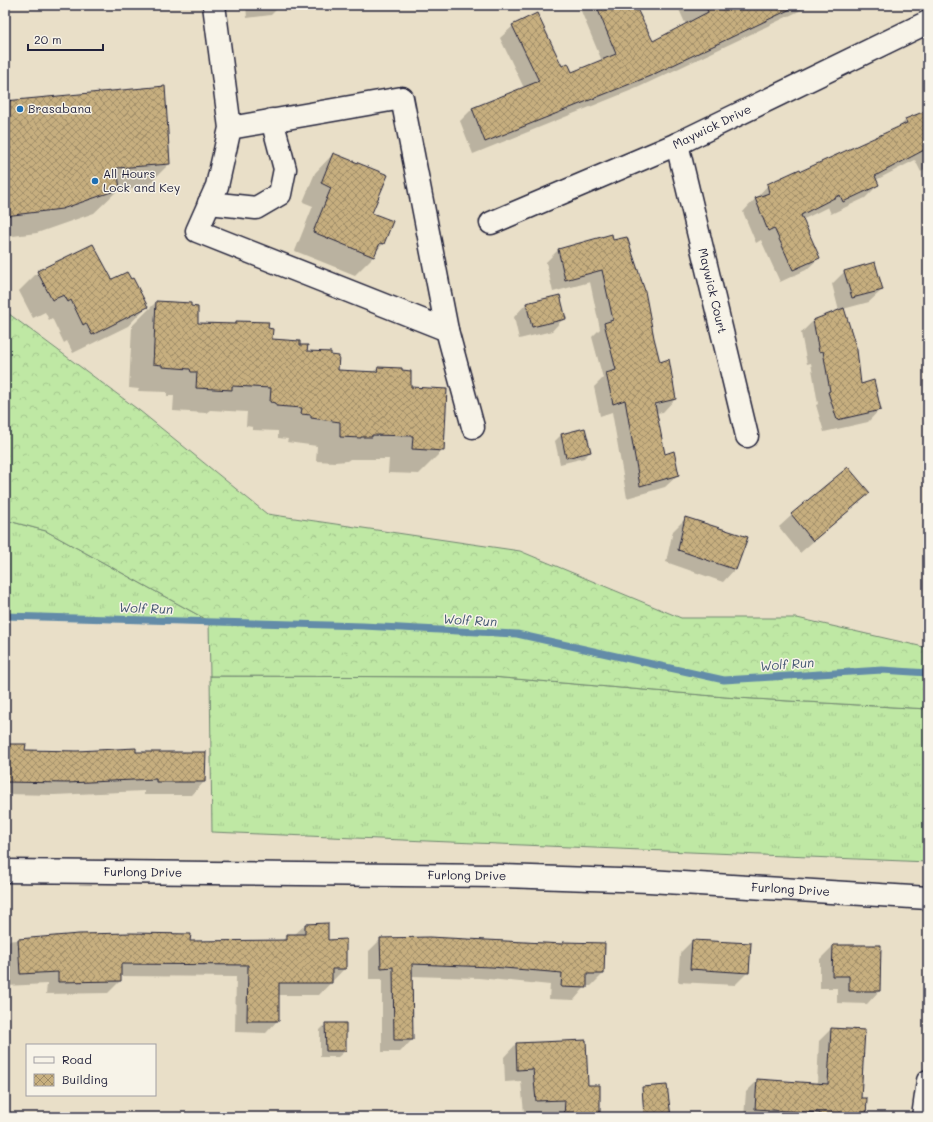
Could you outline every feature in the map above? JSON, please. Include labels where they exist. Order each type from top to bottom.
[{"type":"street","points":[[214,5],[230,128],[217,186],[197,231],[447,330]]},
{"type":"street","name":"Maywick Drive","points":[[491,223],[677,144],[928,22]]},
{"type":"street","points":[[230,128],[402,98],[447,330],[474,427]]},
{"type":"street","points":[[209,203],[256,208],[280,194],[285,169],[272,120]]},
{"type":"street","name":"Maywick Court","points":[[677,144],[747,436]]},
{"type":"street","name":"Furlong Drive","points":[[5,871],[500,876],[649,881],[928,898]]},
{"type":"street","points":[[924,1117],[928,1081]]},
{"type":"green space","points":[[5,311],[140,411],[267,514],[520,551],[681,618],[797,618],[928,648],[928,709],[737,698],[492,677],[210,676],[209,621],[46,531],[5,520]]},
{"type":"green space","points":[[5,520],[46,531],[209,621],[5,615]]},
{"type":"green space","points":[[210,676],[492,677],[737,698],[928,709],[928,862],[212,832]]},
{"type":"building","points":[[596,5],[635,5],[653,41],[708,12],[705,5],[799,5],[650,76],[485,142],[472,108],[539,81],[512,25],[537,13],[562,66],[568,63],[572,72],[616,54]]},
{"type":"building","points":[[165,86],[170,164],[117,168],[120,189],[62,209],[5,216],[5,101]]},
{"type":"building","points":[[928,110],[928,148],[875,176],[879,185],[843,202],[840,195],[801,215],[820,258],[793,270],[774,228],[768,231],[755,198],[769,193],[767,184],[800,169],[801,171],[907,123],[905,119]]},
{"type":"building","points":[[333,153],[388,175],[372,213],[393,221],[384,244],[380,243],[374,257],[313,232],[331,188],[321,183]]},
{"type":"building","points":[[612,234],[613,240],[627,237],[645,291],[660,362],[669,359],[676,399],[655,404],[665,454],[674,451],[679,475],[640,486],[625,400],[613,404],[606,373],[616,370],[604,323],[613,320],[602,270],[565,280],[558,249]]},
{"type":"building","points":[[93,244],[112,279],[127,272],[131,279],[133,278],[148,307],[92,335],[86,323],[83,325],[71,300],[68,302],[64,295],[52,300],[37,271]]},
{"type":"building","points":[[875,262],[883,290],[852,298],[844,271]]},
{"type":"building","points":[[560,295],[566,319],[532,327],[526,303]]},
{"type":"building","points":[[156,301],[191,303],[191,306],[198,307],[198,323],[236,324],[236,321],[269,322],[268,328],[273,329],[272,339],[300,341],[300,345],[308,345],[307,351],[331,352],[331,355],[339,356],[338,370],[377,372],[378,367],[402,368],[402,370],[411,371],[411,387],[447,389],[444,451],[412,449],[413,436],[372,435],[372,437],[361,438],[340,437],[340,422],[311,418],[311,415],[301,414],[302,408],[276,406],[276,403],[270,402],[271,388],[232,386],[232,390],[196,388],[197,372],[191,372],[190,369],[162,367],[162,365],[153,364]]},
{"type":"building","points":[[844,308],[857,350],[861,384],[874,380],[881,410],[837,420],[828,392],[830,391],[823,351],[819,352],[813,320]]},
{"type":"building","points":[[585,428],[591,452],[566,458],[561,434]]},
{"type":"building","points":[[848,467],[870,493],[813,541],[791,514]]},
{"type":"building","points":[[685,517],[748,537],[736,570],[678,550]]},
{"type":"building","points":[[5,744],[26,744],[25,750],[77,751],[136,748],[136,752],[206,752],[205,782],[156,782],[156,779],[67,783],[5,782]]},
{"type":"building","points":[[328,923],[328,940],[346,939],[346,969],[332,969],[332,983],[279,983],[279,1021],[247,1021],[248,965],[121,964],[121,981],[58,982],[58,972],[20,974],[18,939],[79,934],[131,933],[191,934],[190,941],[287,940],[287,934],[305,934],[305,924]]},
{"type":"building","points":[[429,937],[563,944],[563,942],[605,943],[604,974],[587,974],[587,988],[561,987],[562,973],[492,967],[412,964],[413,1040],[394,1040],[393,967],[381,968],[380,938]]},
{"type":"building","points":[[692,940],[751,943],[749,973],[690,969]]},
{"type":"building","points":[[833,945],[881,945],[880,991],[849,991],[849,976],[832,976]]},
{"type":"building","points":[[325,1023],[346,1023],[346,1051],[326,1051]]},
{"type":"building","points":[[831,1028],[865,1030],[861,1098],[867,1098],[866,1117],[820,1117],[820,1113],[755,1109],[757,1079],[828,1084]]},
{"type":"building","points":[[586,1040],[588,1085],[600,1085],[600,1117],[564,1117],[565,1100],[536,1101],[533,1069],[517,1070],[516,1043]]},
{"type":"building","points":[[667,1085],[671,1117],[644,1117],[642,1087]]},
{"type":"waterway","name":"Wolf Run","points":[[5,616],[363,626],[517,634],[724,680],[882,670],[928,673]]},
{"type":"place","name":"Brasabana","points":[[20,109]]},
{"type":"place","name":"All Hours Lock and Key","points":[[95,181]]}]
